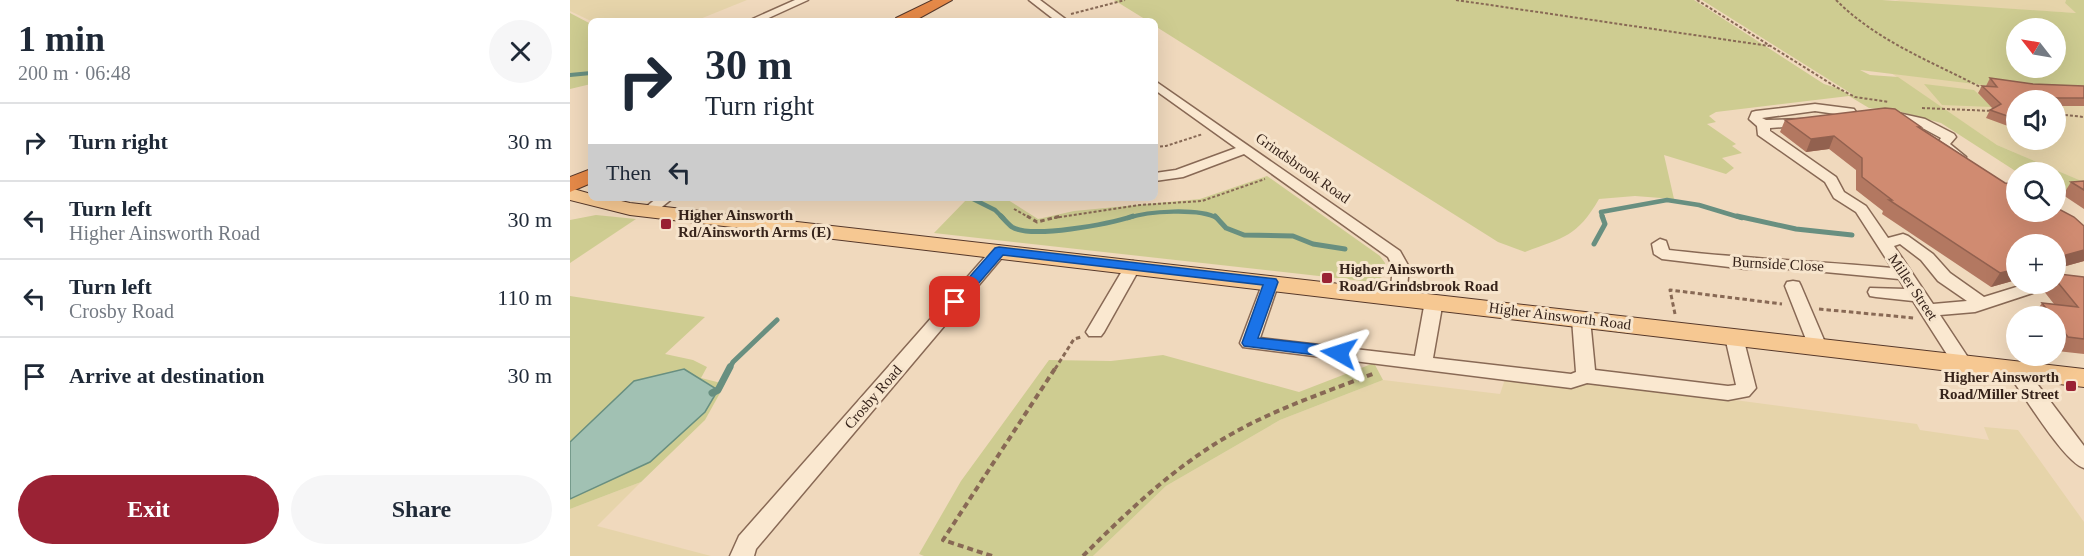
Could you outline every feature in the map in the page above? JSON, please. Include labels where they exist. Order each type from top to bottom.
[{"type":"highway","points":[[908,18],[943,0]]},
{"type":"highway","points":[[570,185],[588,176]]},
{"type":"main road","name":"Higher Ainsworth Road","points":[[570,194],[588,200]]},
{"type":"main road","name":"Higher Ainsworth Road","points":[[591,201],[648,211],[2084,378]]},
{"type":"street","points":[[760,18],[803,0]]},
{"type":"street","points":[[1034,0],[1056,18]]},
{"type":"street","name":"Grindsbrook Road","points":[[1158,88],[1394,254],[1401,267],[1398,297]]},
{"type":"street","name":"Miller Street","points":[[1964,365],[1861,209],[1842,199],[1833,188],[1831,180],[1763,132],[1764,124],[1817,121],[1850,112],[1898,116],[1935,128],[1949,137],[1943,145],[1967,163]]},
{"type":"street","points":[[1158,177],[1178,174],[1247,149]]},
{"type":"street","points":[[648,211],[662,201]]},
{"type":"street","points":[[1884,244],[1902,239],[1927,257],[1944,277],[1981,303]]},
{"type":"street","name":"Burnside Close","points":[[1660,244],[1662,254],[1746,264],[1793,264],[1904,274]]},
{"type":"street","name":"Crosby Road","points":[[744,549],[999,251]]},
{"type":"street","points":[[1095,332],[1133,266]]},
{"type":"street","points":[[1271,282],[1249,343],[1571,381],[1586,376],[1728,393],[1742,391],[1746,388],[1734,337]]},
{"type":"street","points":[[1793,286],[1818,347]]},
{"type":"street","points":[[1876,292],[1927,309],[1981,303],[2010,294]]},
{"type":"street","points":[[1415,361],[1434,301]]},
{"type":"street","points":[[1581,319],[1586,376]]},
{"type":"street","points":[[2016,370],[2071,446],[2084,460]]},
{"type":"path","points":[[1066,18],[1125,0]]},
{"type":"path","points":[[1456,0],[1773,47]]},
{"type":"path","points":[[1697,0],[1855,97],[1891,102]]},
{"type":"path","points":[[1836,0],[1847,13],[1865,27],[1989,93]]},
{"type":"path","points":[[1913,107],[1995,111]]},
{"type":"path","points":[[2066,114],[2084,117]]},
{"type":"path","points":[[1158,147],[1218,129]]},
{"type":"path","points":[[1014,209],[1037,222],[1076,213],[1140,205],[1196,202],[1232,192],[1281,173]]},
{"type":"path","points":[[1679,331],[1670,290],[1802,306],[1927,309]]},
{"type":"path","points":[[992,556],[943,540],[1074,339],[1095,332]]},
{"type":"path","points":[[1083,556],[1145,495],[1206,450],[1269,415],[1415,361]]},
{"type":"shaded area","points":[[570,0],[747,0],[702,18],[588,20],[570,11]]},
{"type":"shaded area","points":[[1114,0],[1694,0],[1824,84],[1840,89],[1849,95],[1852,94],[1702,0],[1882,0],[2076,13],[2065,3],[2066,0],[2084,0],[2084,94],[2066,93],[2066,90],[2024,90],[1860,70],[1870,75],[1898,77],[1997,145],[2037,162],[2006,162],[2006,165],[1941,123],[1898,111],[1869,108],[1849,96],[1716,112],[1709,116],[1716,122],[1707,124],[1736,144],[1732,146],[1742,153],[1722,158],[1734,168],[1726,174],[1664,155],[1674,199],[1635,196],[1599,199],[1576,229],[1560,239],[1525,252],[1498,242],[1158,28],[1158,18],[1143,18]]},
{"type":"shaded area","points":[[1895,0],[2066,0],[2065,3],[2077,13],[1908,3]]},
{"type":"shaded area","points":[[570,13],[588,22],[588,85],[570,89]]},
{"type":"shaded area","points":[[1891,73],[2047,90],[2006,90],[2006,149]]},
{"type":"shaded area","points":[[1924,84],[1974,90],[1992,107],[1942,105]]},
{"type":"shaded area","points":[[2066,92],[2084,94],[2084,182],[2066,174],[2066,162],[2037,162],[2009,150],[2066,150]]},
{"type":"shaded area","points":[[2066,174],[2084,182],[2084,188],[2066,190]]},
{"type":"shaded area","points":[[1267,176],[1380,256],[1385,263],[1386,275],[1372,282],[934,233],[965,201],[1010,201],[1038,219],[1074,211],[1200,199]]},
{"type":"shaded area","points":[[596,215],[636,219],[570,263],[570,220]]},
{"type":"shaded area","points":[[570,296],[705,317],[665,354],[693,360],[707,367],[701,378],[725,384],[705,420],[641,482],[570,509]]},
{"type":"shaded area","points":[[1163,355],[1299,392],[1374,363],[1383,380],[1280,420],[1166,486],[1093,556],[924,556],[919,554],[961,481],[1049,360],[1111,361]]},
{"type":"shaded area","points":[[684,369],[718,390],[705,412],[650,462],[570,499],[570,442],[634,381]]},
{"type":"shaded area","points":[[1505,379],[1591,381],[1917,424],[1920,430],[1989,440],[1984,427],[2018,430],[2084,522],[2084,556],[1093,556],[1166,486],[1280,420],[1383,380],[1500,394]]},
{"type":"shaded area","points":[[641,482],[597,526],[711,556],[570,556],[570,509]]},
{"type":"building","points":[[1990,78],[2033,84],[2084,86],[2084,98],[2066,98],[2066,90],[2006,90],[2006,116],[1990,110],[2001,104],[1982,86],[1997,87]]},
{"type":"building","points":[[1885,108],[1895,109],[1921,127],[1918,127],[2006,183],[2006,222],[2066,222],[2066,213],[2084,226],[2084,250],[2066,255],[2066,234],[2006,234],[2006,272],[2000,273],[1889,200],[1892,200],[1862,177],[1862,158],[1834,136],[1811,139],[1785,120]]},
{"type":"building","points":[[2084,181],[2084,190],[2071,182]]},
{"type":"building","points":[[2066,275],[2084,277],[2084,339],[2068,337],[2066,334],[2066,306],[2044,306],[2042,303],[2078,307],[2066,292]]},
{"type":"waterway","points":[[570,75],[588,73]]},
{"type":"waterway","points":[[1603,218],[1601,212],[1667,200],[1699,205],[1742,218]]},
{"type":"waterway","points":[[977,201],[995,210],[1012,227],[1022,230],[1071,229],[1133,216]]},
{"type":"waterway","points":[[1128,218],[1173,212],[1198,213],[1217,218]]},
{"type":"waterway","points":[[1594,244],[1605,224],[1602,216]]},
{"type":"waterway","points":[[1737,216],[1796,229],[1852,235]]},
{"type":"waterway","points":[[1217,218],[1226,228],[1244,235],[1293,236],[1313,244],[1345,249]]},
{"type":"waterway","points":[[729,369],[733,362],[777,320]]},
{"type":"waterway","points":[[712,393],[718,390],[730,367]]},
{"type":"place","name":"Higher Ainsworth Rd/Ainsworth Arms (E)","points":[[666,224]]},
{"type":"place","name":"Higher Ainsworth Road/Grindsbrook Road","points":[[1327,278]]},
{"type":"place","name":"Higher Ainsworth Road/Miller Street","points":[[2071,386]]},
{"type":"route","points":[[955,302],[999,251],[1271,282],[1249,343],[1339,353]]}]
